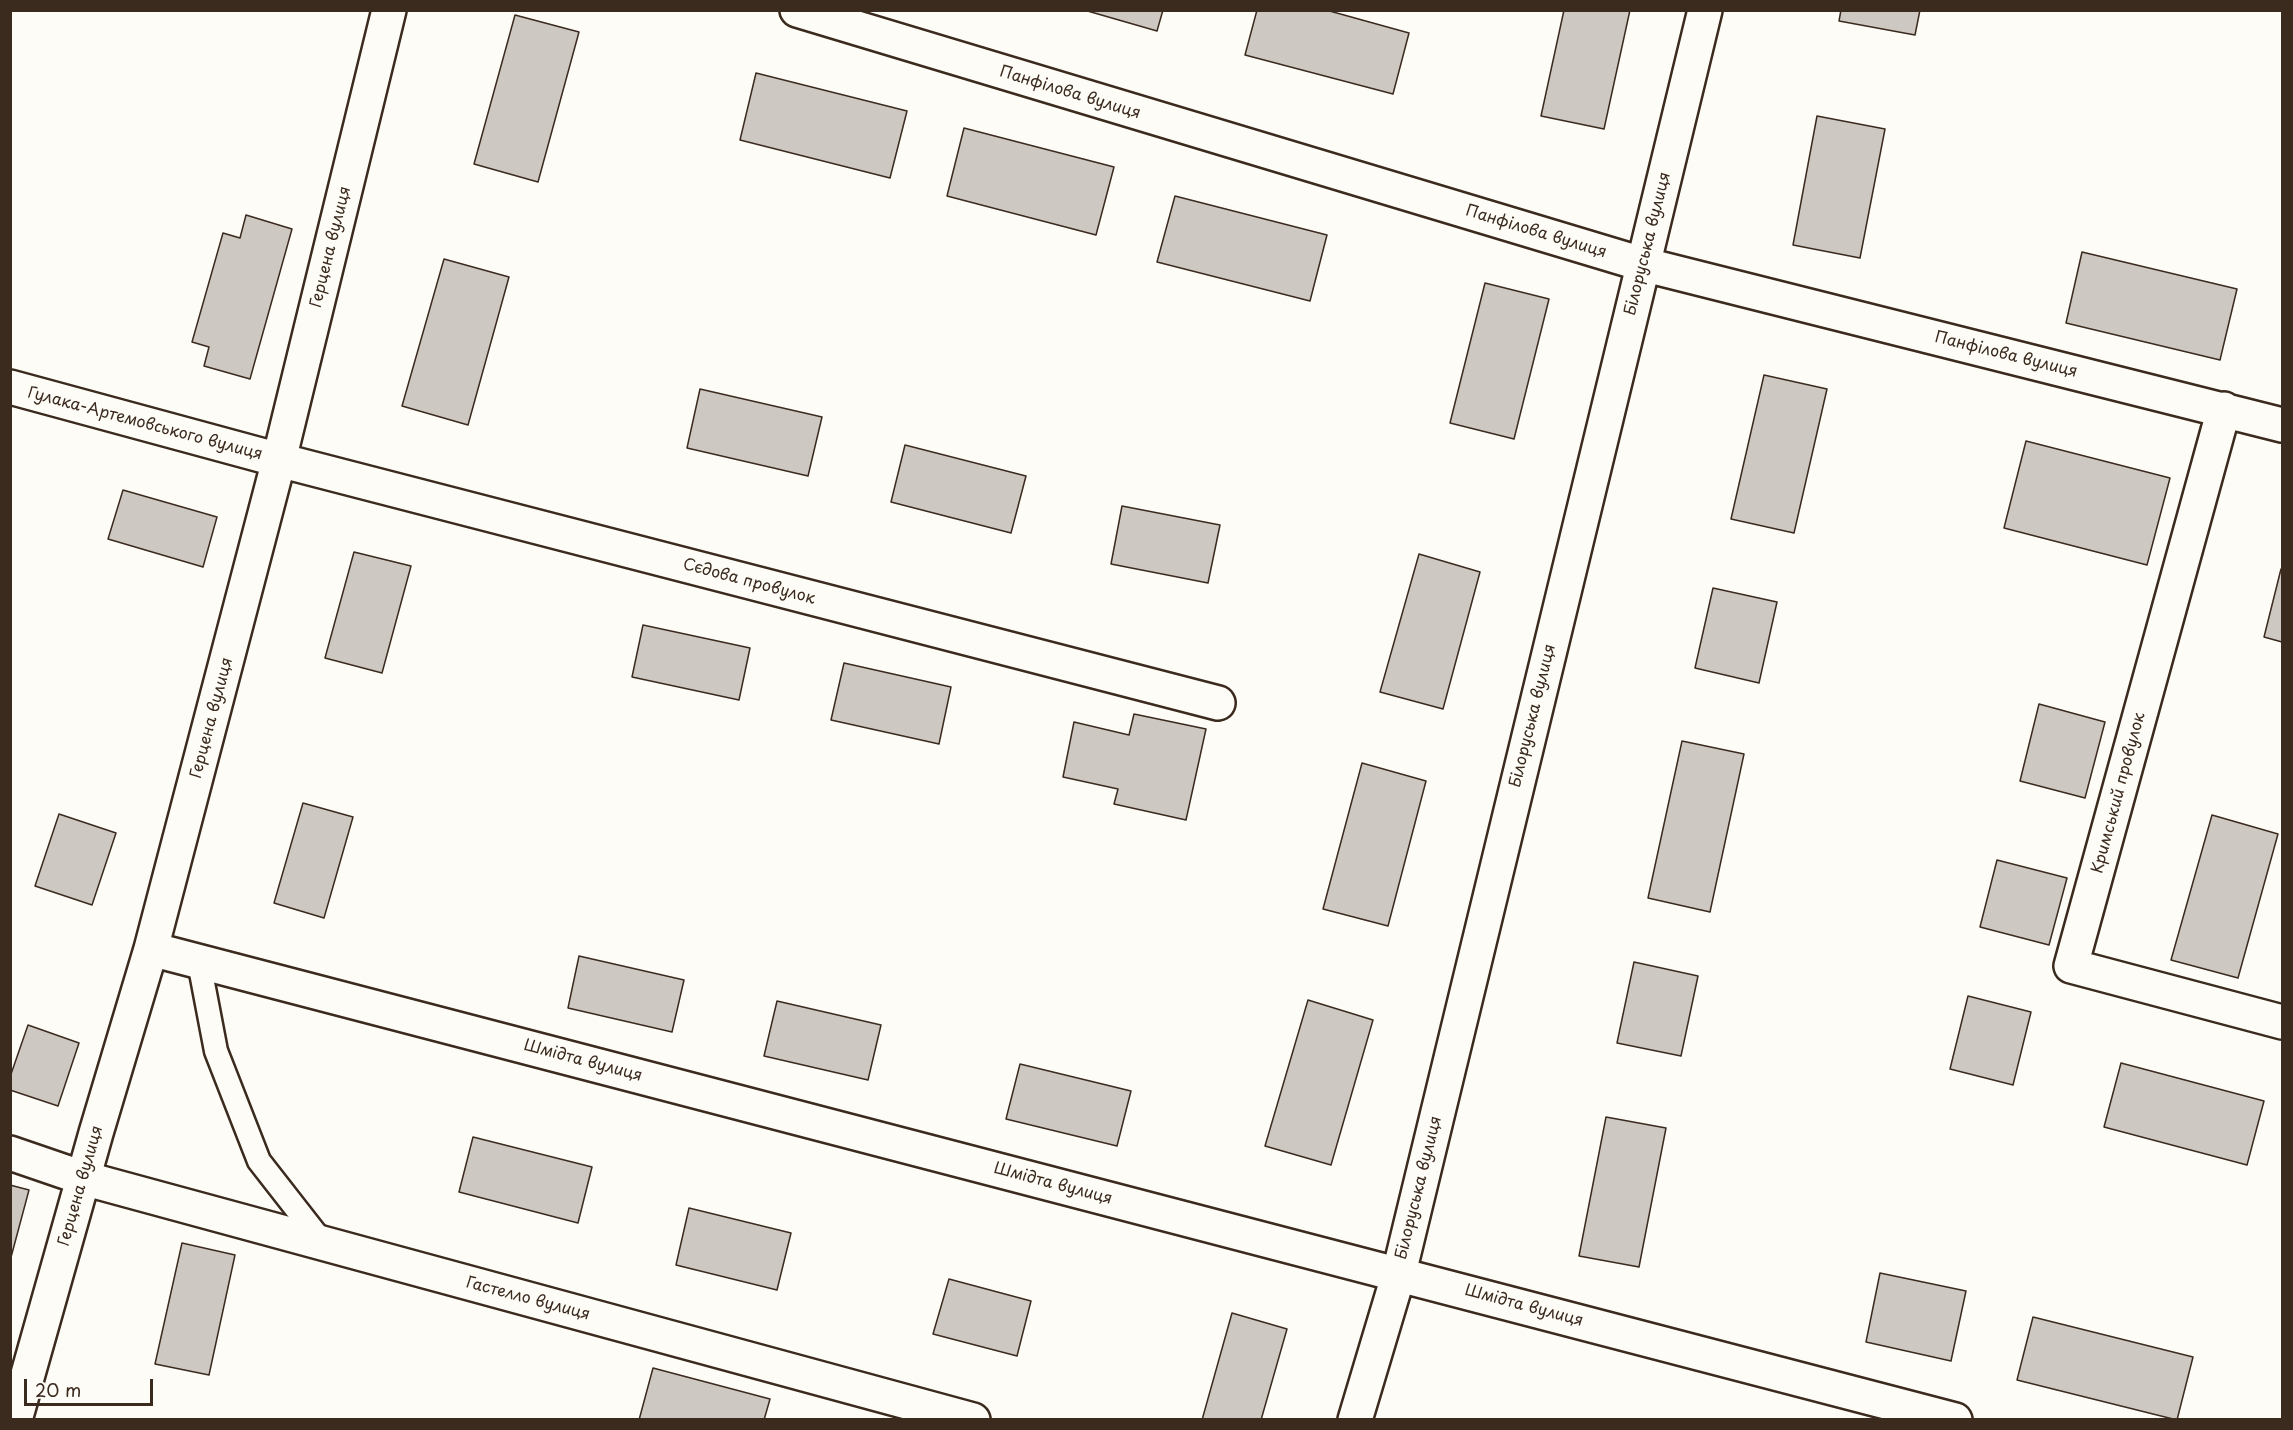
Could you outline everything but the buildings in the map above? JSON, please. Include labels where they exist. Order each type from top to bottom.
[{"type":"street","name":"Герцена вулиця","points":[[15,1419],[151,949],[279,460],[388,10]]},
{"type":"street","name":"Панфілова вулиця","points":[[797,10],[1642,264],[2283,425]]},
{"type":"street","name":"Білоруська вулиця","points":[[1355,1419],[1399,1273],[1705,10]]},
{"type":"street","name":"Гулака-Артемовського вулиця","points":[[10,387],[279,460]]},
{"type":"street","name":"Кримський провулок","points":[[2224,410],[2071,966],[2283,1022]]},
{"type":"street","name":"Сєдова провулок","points":[[279,460],[1218,703]]},
{"type":"street","name":"Шмідта вулиця","points":[[151,949],[1955,1419]]},
{"type":"street","points":[[10,1153],[83,1178]]},
{"type":"street","name":"Гастелло вулиця","points":[[83,1178],[973,1419]]},
{"type":"lane","points":[[199,962],[216,1051],[259,1161],[323,1243]]}]
